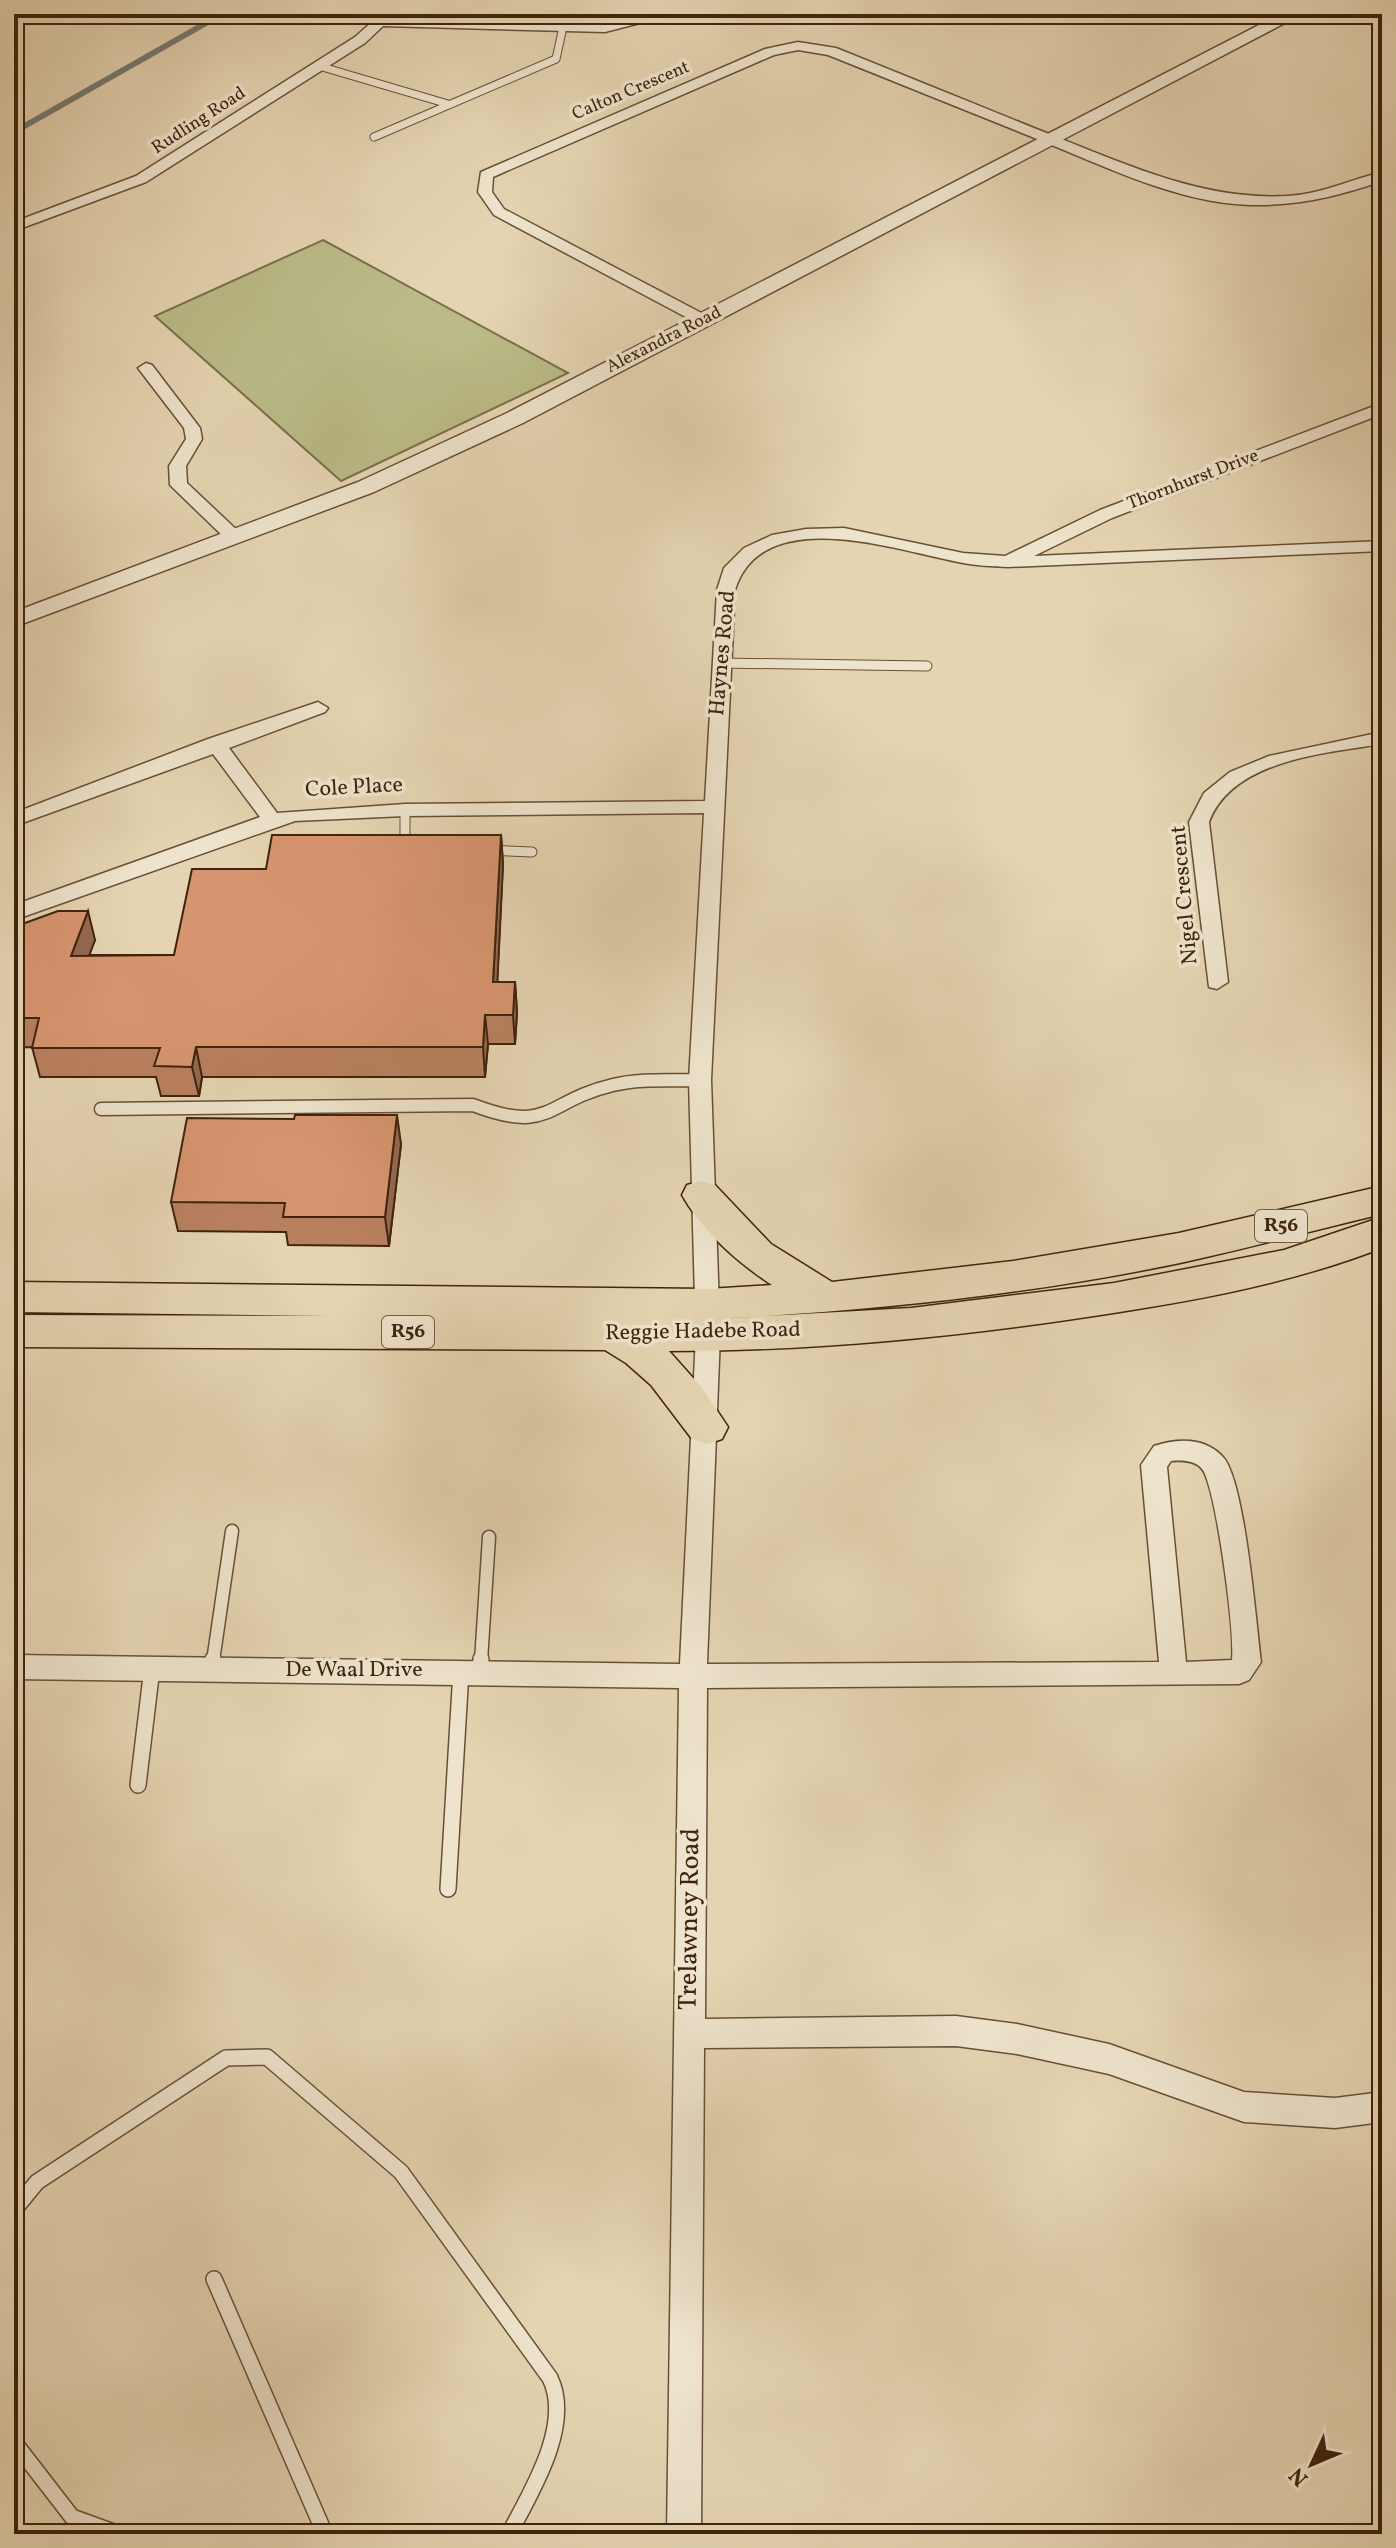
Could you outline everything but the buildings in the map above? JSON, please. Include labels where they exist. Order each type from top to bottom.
[{"type":"main road","points":[[701,1195],[728,1230],[753,1255],[827,1298]]},
{"type":"main road","name":"Reggie Hadebe Road","points":[[14,1331],[107,1334],[608,1334],[708,1320],[827,1298],[1013,1276],[1179,1248],[1382,1200]]},
{"type":"main road","name":"Reggie Hadebe Road","points":[[14,1297],[889,1326],[1033,1311],[1254,1271],[1343,1249],[1382,1232]]},
{"type":"main road","points":[[608,1334],[627,1341],[653,1360],[707,1427]]},
{"type":"street","points":[[378,18],[605,28],[668,14]]},
{"type":"street","name":"Alexandra Road","points":[[14,620],[366,487],[502,424],[1048,138],[1293,14]]},
{"type":"street","name":"Rudling Road","points":[[14,227],[141,179],[319,66],[378,18]]},
{"type":"street","name":"Calton Crescent","points":[[703,320],[499,212],[485,192],[486,175],[770,52],[798,46],[831,51],[1048,138]]},
{"type":"street","points":[[1048,138],[1117,169],[1222,198],[1271,203],[1316,199],[1382,176]]},
{"type":"street","points":[[146,368],[192,428],[194,439],[176,465],[174,475],[179,485],[234,537]]},
{"type":"street","name":"Thornhurst Drive","points":[[1008,562],[1042,542],[1106,514],[1382,408]]},
{"type":"street","points":[[1106,514],[1098,524],[1102,540],[1122,557]]},
{"type":"street","name":"Haynes Road","points":[[708,1320],[701,1195],[700,1080],[721,663],[726,590],[733,568],[750,552],[778,539],[844,533],[963,558],[1008,562],[1382,546]]},
{"type":"street","points":[[14,820],[215,743],[318,708]]},
{"type":"street","name":"Nigel Crescent","points":[[1217,982],[1199,822],[1204,808],[1223,785],[1267,766],[1347,743],[1382,738]]},
{"type":"street","points":[[215,743],[272,820]]},
{"type":"street","name":"Cole Place","points":[[14,913],[272,820],[319,813],[405,810],[712,807]]},
{"type":"street","name":"Trelawney Road","points":[[684,2534],[693,1676],[707,1427],[708,1320]]},
{"type":"street","name":"De Waal Drive","points":[[14,1667],[693,1676],[1174,1674],[1239,1672],[1247,1662],[1231,1526],[1215,1465],[1201,1453],[1176,1450],[1163,1453],[1154,1465],[1174,1674]]},
{"type":"street","points":[[689,2034],[956,2031],[1017,2039],[1109,2059],[1244,2107],[1335,2113],[1382,2107]]},
{"type":"lane","points":[[374,137],[556,59],[563,27]]},
{"type":"lane","points":[[319,66],[448,104]]},
{"type":"lane","points":[[721,663],[927,666]]},
{"type":"lane","points":[[405,810],[406,846],[427,848]]},
{"type":"lane","points":[[472,850],[532,852]]},
{"type":"lane","points":[[101,1109],[473,1105],[500,1117],[525,1121],[613,1085],[700,1080]]},
{"type":"lane","points":[[211,1671],[232,1531]]},
{"type":"lane","points":[[448,1889],[489,1537]]},
{"type":"lane","points":[[138,1785],[152,1668]]},
{"type":"lane","points":[[14,2210],[37,2182],[226,2058],[267,2057],[401,2172],[543,2365],[558,2396],[556,2414],[533,2487],[509,2534]]},
{"type":"lane","points":[[214,2279],[325,2534]]},
{"type":"lane","points":[[14,2442],[72,2517],[119,2534]]},
{"type":"green space","points":[[323,240],[568,373],[341,481],[155,316]]},
{"type":"waterway","points":[[14,132],[222,14]]}]
